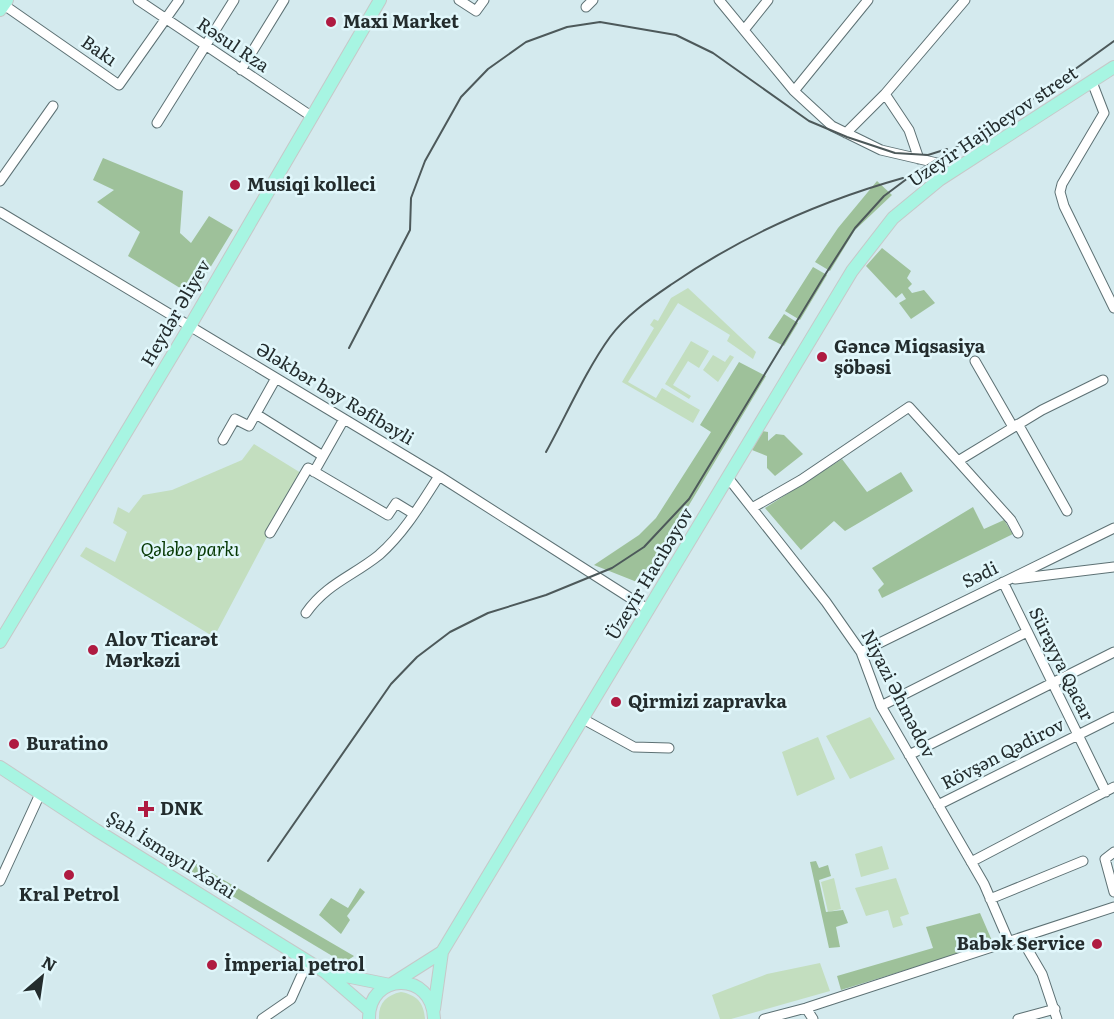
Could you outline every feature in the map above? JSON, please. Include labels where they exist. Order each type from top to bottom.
[{"type":"main road","name":"Heydər Əliyev","points":[[0,642],[190,326],[380,0]]},
{"type":"main road","name":"Uzeyir Hajibeyov street","points":[[947,175],[1114,67]]},
{"type":"main road","name":"Üzeyir Hacıbəyov","points":[[442,952],[729,479],[852,271],[893,218],[947,175]]},
{"type":"main road","name":"Şah İsmayıl Xətai","points":[[0,767],[40,795],[325,972]]},
{"type":"main road","points":[[369,1015],[373,999],[390,985],[442,952]]},
{"type":"main road","points":[[434,1014],[442,952]]},
{"type":"main road","points":[[325,972],[390,985],[401,982],[423,990],[434,1014]]},
{"type":"main road","points":[[325,972],[369,1015]]},
{"type":"street","name":"Rəsul Rza","points":[[138,0],[311,116]]},
{"type":"street","name":"Bakı","points":[[4,5],[119,85],[179,0]]},
{"type":"street","points":[[158,123],[234,0]]},
{"type":"street","points":[[241,70],[284,0]]},
{"type":"street","points":[[459,0],[476,11],[484,0]]},
{"type":"street","points":[[719,0],[794,91],[832,126],[881,150],[937,163],[947,175]]},
{"type":"street","points":[[744,30],[768,0]]},
{"type":"street","points":[[794,91],[868,0]]},
{"type":"street","points":[[846,134],[885,94],[964,0]]},
{"type":"street","points":[[1092,82],[1104,113],[1067,175],[1060,192],[1064,206],[1114,308]]},
{"type":"street","points":[[885,94],[909,130],[919,159]]},
{"type":"street","points":[[0,181],[53,106]]},
{"type":"street","name":"Ələkbər bəy Rəfibəyli","points":[[0,212],[439,476],[649,610]]},
{"type":"street","points":[[975,361],[1067,511]]},
{"type":"street","points":[[223,440],[235,418],[249,426],[276,378]]},
{"type":"street","points":[[958,462],[1016,426],[1103,380]]},
{"type":"street","points":[[752,508],[812,473],[909,407],[1011,520],[1018,534]]},
{"type":"street","points":[[256,414],[323,456]]},
{"type":"street","points":[[314,472],[344,419]]},
{"type":"street","points":[[270,533],[308,468],[388,515],[396,503],[414,514]]},
{"type":"street","points":[[306,613],[318,596],[378,555],[414,514],[439,476]]},
{"type":"street","name":"Niyazi Əhmədov","points":[[729,479],[826,602],[861,652],[881,706],[971,862],[1009,942]]},
{"type":"street","name":"Sədi","points":[[861,652],[1114,528]]},
{"type":"street","points":[[1005,581],[1114,567]]},
{"type":"street","name":"Sürayya Qacar","points":[[1005,581],[1077,736],[1110,789]]},
{"type":"street","points":[[881,706],[1027,632]]},
{"type":"street","points":[[909,755],[1114,652]]},
{"type":"street","name":"Rövşən Qədirov","points":[[938,805],[1114,717]]},
{"type":"street","points":[[584,719],[634,747],[669,748]]},
{"type":"street","points":[[971,862],[1110,789]]},
{"type":"street","points":[[0,881],[40,795]]},
{"type":"street","points":[[1114,852],[1105,860],[1114,892]]},
{"type":"street","points":[[990,899],[1083,861]]},
{"type":"street","points":[[764,1019],[806,1008],[1114,907]]},
{"type":"street","points":[[1018,1019],[1056,1014],[1042,974],[1021,938]]},
{"type":"street","points":[[262,1019],[291,999],[308,961]]},
{"type":"street","points":[[806,1008],[813,1019]]},
{"type":"green space","points":[[103,158],[183,191],[180,233],[191,243],[209,216],[233,230],[193,296],[128,256],[140,232],[97,202],[114,190],[93,180]]},
{"type":"green space","points":[[877,181],[892,195],[855,230],[830,271],[815,262],[838,228]]},
{"type":"green space","points":[[882,248],[911,271],[907,278],[912,284],[908,288],[912,293],[924,290],[935,303],[911,319],[899,303],[906,299],[902,293],[896,298],[866,266]]},
{"type":"green space","points":[[813,267],[827,275],[800,320],[785,311]]},
{"type":"green space","points":[[688,288],[756,352],[753,359],[727,341],[730,335],[678,303],[628,382],[656,398],[662,388],[700,410],[693,423],[622,382],[654,328],[650,325],[654,319],[658,321],[671,298]]},
{"type":"green space","points":[[784,314],[798,323],[784,346],[768,338]]},
{"type":"green space","points":[[691,341],[709,351],[699,368],[688,361],[673,385],[691,396],[689,399],[665,384]]},
{"type":"green space","points":[[713,355],[725,362],[730,355],[734,357],[718,382],[703,370]]},
{"type":"green space","points":[[739,362],[766,376],[642,584],[594,565],[639,535],[656,518],[711,432],[700,425]]},
{"type":"green space","points":[[762,431],[768,432],[768,441],[776,434],[784,435],[803,454],[775,476],[767,468],[767,456],[752,450]]},
{"type":"green space","name":"Qələbə parkı","points":[[254,444],[301,473],[214,637],[80,556],[86,547],[115,562],[127,532],[113,523],[118,507],[129,513],[143,495],[172,490],[242,460]]},
{"type":"green space","points":[[842,459],[867,492],[901,472],[913,491],[845,531],[834,521],[801,550],[765,508]]},
{"type":"green space","points":[[973,507],[984,529],[1004,520],[1013,534],[882,598],[878,590],[884,584],[872,568]]},
{"type":"green space","points":[[870,717],[895,759],[850,779],[826,736]]},
{"type":"green space","points":[[818,737],[835,779],[797,796],[782,752]]},
{"type":"green space","points":[[882,846],[889,869],[861,877],[855,854]]},
{"type":"green space","points":[[174,851],[354,956],[344,963],[169,858]]},
{"type":"green space","points":[[816,861],[819,868],[828,865],[831,876],[819,880],[826,912],[843,910],[848,923],[836,927],[840,947],[829,948],[810,862]]},
{"type":"green space","points":[[834,878],[841,909],[828,912],[821,882]]},
{"type":"green space","points":[[896,878],[909,914],[900,917],[903,925],[893,928],[888,910],[866,916],[855,888]]},
{"type":"green space","points":[[360,888],[365,892],[347,916],[350,920],[341,934],[319,915],[331,898],[348,908]]},
{"type":"green space","points":[[980,913],[993,943],[841,990],[837,976],[933,948],[926,927]]},
{"type":"green space","points":[[820,963],[830,991],[731,1019],[720,1019],[712,995],[767,974]]},
{"type":"green space","points":[[401,992],[419,1001],[425,1019],[379,1019],[384,1001],[391,995]]},
{"type":"railway","points":[[349,348],[410,230],[411,198],[425,161],[461,97],[488,69],[526,42],[567,27],[600,22],[676,35],[713,53],[809,121],[847,137],[895,153],[928,155],[947,149]]},
{"type":"railway","points":[[268,861],[391,684],[417,657],[450,632],[488,613],[546,595],[612,568],[644,547],[689,499],[855,228],[884,196],[912,175],[1042,93],[1114,41]]},
{"type":"railway","points":[[546,452],[601,350],[623,322],[647,302],[726,250],[754,235],[812,209],[903,178]]},
{"type":"place","name":"Maxi Market","points":[[331,22]]},
{"type":"place","name":"Musiqi kolleci","points":[[235,185]]},
{"type":"place","name":"Gəncə Miqsasiya şöbəsi","points":[[822,357]]},
{"type":"place","name":"Alov Ticarət Mərkəzi","points":[[93,650]]},
{"type":"place","name":"Qirmizi zapravka","points":[[616,702]]},
{"type":"place","name":"Buratino","points":[[14,744]]},
{"type":"place","name":"DNK","points":[[146,809]]},
{"type":"place","name":"Kral Petrol","points":[[69,875]]},
{"type":"place","name":"Babək Service","points":[[1097,944]]},
{"type":"place","name":"İmperial petrol","points":[[212,965]]}]
